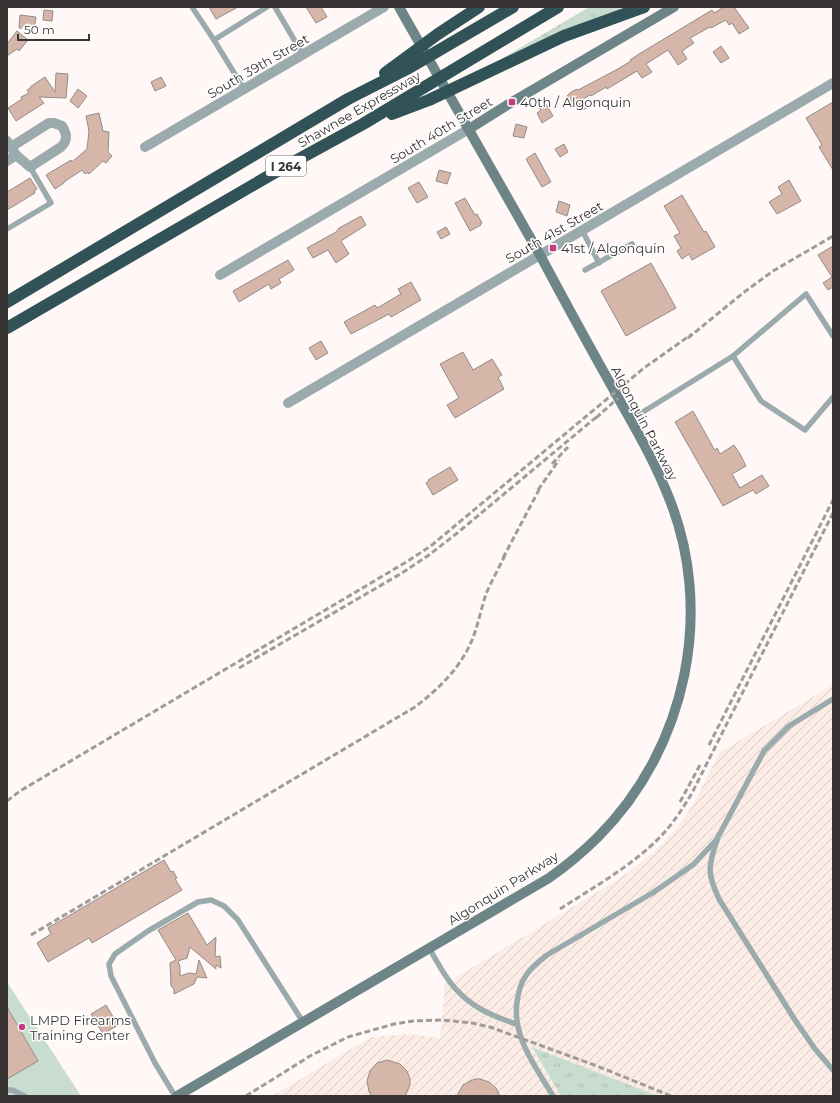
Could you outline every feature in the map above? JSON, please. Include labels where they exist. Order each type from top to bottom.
[{"type":"highway","points":[[405,65],[438,34],[479,7]]},
{"type":"highway","name":"Shawnee Expressway","points":[[7,302],[405,65],[448,44],[512,7]]},
{"type":"highway","name":"Shawnee Expressway","points":[[7,328],[279,170],[422,90],[558,7]]},
{"type":"highway","points":[[363,124],[429,100],[564,36],[644,7]]},
{"type":"street","name":"South 39th Street","points":[[145,147],[384,7]]},
{"type":"street","name":"Algonquin Parkway","points":[[176,1096],[549,878],[598,838],[633,796],[650,768],[666,736],[677,707],[684,679],[690,644],[689,583],[685,551],[668,494],[654,463],[540,255],[400,7]]},
{"type":"street","name":"South 40th Street","points":[[220,275],[674,7]]},
{"type":"street","name":"South 41st Street","points":[[288,403],[833,83]]},
{"type":"street","points":[[7,161],[12,147],[49,123],[62,126],[66,135],[65,143],[61,147],[30,167],[12,147]]},
{"type":"lane","points":[[192,7],[244,89]]},
{"type":"lane","points":[[214,40],[267,7]]},
{"type":"lane","points":[[275,7],[303,55]]},
{"type":"lane","points":[[7,229],[51,202],[30,167]]},
{"type":"lane","points":[[582,230],[598,263]]},
{"type":"lane","points":[[585,270],[632,244]]},
{"type":"lane","points":[[630,420],[733,356],[806,294],[833,336]]},
{"type":"lane","points":[[733,356],[761,400],[805,430],[833,397]]},
{"type":"lane","points":[[833,699],[790,726],[764,750],[717,839],[710,861],[710,872],[714,888],[720,900],[799,1026],[815,1049],[833,1070]]},
{"type":"lane","points":[[553,1096],[520,1038],[516,1024],[519,989],[524,977],[534,965],[547,955],[654,892],[683,872],[694,864],[717,839]]},
{"type":"lane","points":[[176,1096],[155,1063],[111,976],[109,964],[115,954],[148,931],[192,905],[198,902],[211,900],[224,906],[238,920],[303,1022]]},
{"type":"lane","points":[[429,948],[453,987],[465,999],[492,1016],[516,1024]]},
{"type":"lane","points":[[7,1090],[12,1090],[25,1096]]},
{"type":"shaded area","points":[[833,685],[833,934],[820,916],[833,935],[833,1096],[272,1096],[371,1037],[411,1034],[440,1038],[445,984],[619,879],[654,852],[676,829],[693,805],[720,752]]},
{"type":"green space","points":[[589,7],[624,7],[491,65]]},
{"type":"green space","name":"LMPD Firearms Training Center","points":[[7,982],[81,1096],[7,1096]]},
{"type":"green space","points":[[532,1047],[658,1096],[561,1096]]},
{"type":"building","points":[[209,7],[238,7],[216,19]]},
{"type":"building","points":[[306,7],[321,7],[327,17],[316,23]]},
{"type":"building","points":[[724,7],[734,7],[749,28],[739,34],[732,23],[729,25],[726,20],[711,28],[710,27],[690,38],[694,43],[682,51],[687,59],[678,65],[668,50],[646,64],[652,72],[642,78],[637,71],[607,89],[606,87],[583,99],[588,107],[583,110],[578,102],[573,105],[567,96],[571,92],[577,89],[578,90],[616,70],[639,54],[712,10],[714,13]]},
{"type":"building","points":[[44,10],[53,11],[52,21],[43,20]]},
{"type":"building","points":[[20,15],[36,17],[34,29],[19,28]]},
{"type":"building","points":[[17,31],[28,40],[19,51],[17,49],[7,56],[7,44]]},
{"type":"building","points":[[721,46],[729,58],[721,63],[713,52]]},
{"type":"building","points":[[56,73],[68,74],[66,98],[39,97],[44,103],[16,121],[8,108],[22,99],[21,97],[29,93],[27,90],[31,88],[30,87],[45,77],[55,92]]},
{"type":"building","points":[[161,77],[166,86],[155,91],[151,82]]},
{"type":"building","points":[[78,89],[87,96],[78,108],[70,101]]},
{"type":"building","points":[[833,102],[833,170],[819,147],[822,145],[806,118]]},
{"type":"building","points":[[546,104],[553,116],[542,123],[537,113],[541,110],[539,108]]},
{"type":"building","points":[[99,113],[103,131],[109,132],[108,152],[112,156],[106,163],[103,161],[89,174],[88,172],[85,174],[82,170],[55,189],[46,175],[71,160],[72,162],[87,149],[89,131],[86,116]]},
{"type":"building","points":[[516,124],[527,127],[524,138],[513,136]]},
{"type":"building","points":[[564,144],[568,152],[560,157],[555,149]]},
{"type":"building","points":[[535,153],[551,182],[542,187],[526,159]]},
{"type":"building","points":[[439,170],[451,173],[447,184],[436,181]]},
{"type":"building","points":[[30,178],[37,189],[34,191],[35,193],[7,210],[7,192]]},
{"type":"building","points":[[789,180],[801,201],[777,214],[769,202],[782,194],[778,187]]},
{"type":"building","points":[[419,182],[428,197],[417,203],[408,188]]},
{"type":"building","points":[[682,195],[704,232],[706,231],[715,247],[692,260],[689,254],[682,259],[677,251],[681,248],[674,236],[680,233],[664,206]]},
{"type":"building","points":[[465,198],[475,215],[477,214],[482,223],[470,231],[455,203]]},
{"type":"building","points":[[559,201],[570,205],[567,216],[556,212]]},
{"type":"building","points":[[361,216],[366,225],[341,241],[349,254],[336,263],[328,250],[313,258],[307,248]]},
{"type":"building","points":[[446,227],[450,234],[441,239],[437,232]]},
{"type":"building","points":[[833,246],[833,287],[828,290],[823,283],[832,277],[818,255]]},
{"type":"building","points":[[288,260],[294,270],[279,279],[281,283],[271,289],[269,284],[239,302],[233,291]]},
{"type":"building","points":[[651,263],[676,308],[626,336],[601,291]]},
{"type":"building","points":[[411,282],[421,300],[391,317],[389,314],[351,334],[344,322],[375,305],[377,308],[401,294],[398,289]]},
{"type":"building","points":[[321,341],[328,353],[316,360],[309,348]]},
{"type":"building","points":[[463,352],[473,370],[492,359],[502,375],[498,377],[504,389],[455,418],[447,405],[459,398],[440,364]]},
{"type":"building","points":[[693,411],[715,450],[717,448],[720,454],[734,445],[740,454],[746,466],[732,474],[740,488],[762,475],[769,486],[756,494],[753,490],[723,506],[675,422]]},
{"type":"building","points":[[450,467],[458,480],[433,495],[426,483],[429,481],[428,480]]},
{"type":"building","points":[[164,860],[171,872],[173,871],[177,878],[175,879],[182,890],[92,943],[89,938],[48,962],[37,943],[51,934],[48,928]]},
{"type":"building","points":[[188,913],[207,945],[216,937],[215,957],[220,956],[221,968],[216,965],[216,969],[190,947],[187,958],[178,961],[180,976],[189,973],[196,974],[199,960],[207,978],[197,977],[194,984],[174,994],[174,989],[171,986],[170,963],[176,960],[158,930]]},
{"type":"building","points":[[106,1005],[118,1025],[103,1034],[91,1014]]},
{"type":"building","points":[[7,1007],[38,1061],[7,1079]]},
{"type":"building","points":[[387,1060],[400,1064],[407,1071],[410,1079],[410,1085],[405,1096],[371,1096],[367,1081],[370,1071],[377,1063]]},
{"type":"building","points":[[475,1079],[489,1082],[496,1088],[500,1096],[457,1096],[463,1085]]},
{"type":"railway","points":[[688,338],[743,293],[773,271],[833,236]]},
{"type":"railway","points":[[7,801],[20,791],[408,561],[432,545],[644,368],[692,334]]},
{"type":"railway","points":[[596,418],[618,398]]},
{"type":"railway","points":[[239,668],[402,573],[429,555],[600,414]]},
{"type":"railway","points":[[552,464],[568,447]]},
{"type":"railway","points":[[538,490],[559,460]]},
{"type":"railway","points":[[503,558],[541,486]]},
{"type":"railway","points":[[709,745],[833,500]]},
{"type":"railway","points":[[560,909],[614,875],[639,856],[662,835],[678,815],[692,793],[833,513]]},
{"type":"railway","points":[[31,935],[415,707],[425,699],[443,683],[465,655],[475,632],[486,594],[506,553]]},
{"type":"railway","points":[[680,802],[700,765]]},
{"type":"railway","points":[[246,1096],[310,1056],[348,1037],[394,1024],[413,1021],[442,1020],[472,1023],[490,1027],[597,1066],[671,1096]]},
{"type":"place","name":"40th / Algonquin","points":[[512,102]]},
{"type":"place","name":"41st / Algonquin","points":[[553,248]]},
{"type":"place","name":"LMPD Firearms Training Center","points":[[22,1027]]}]
